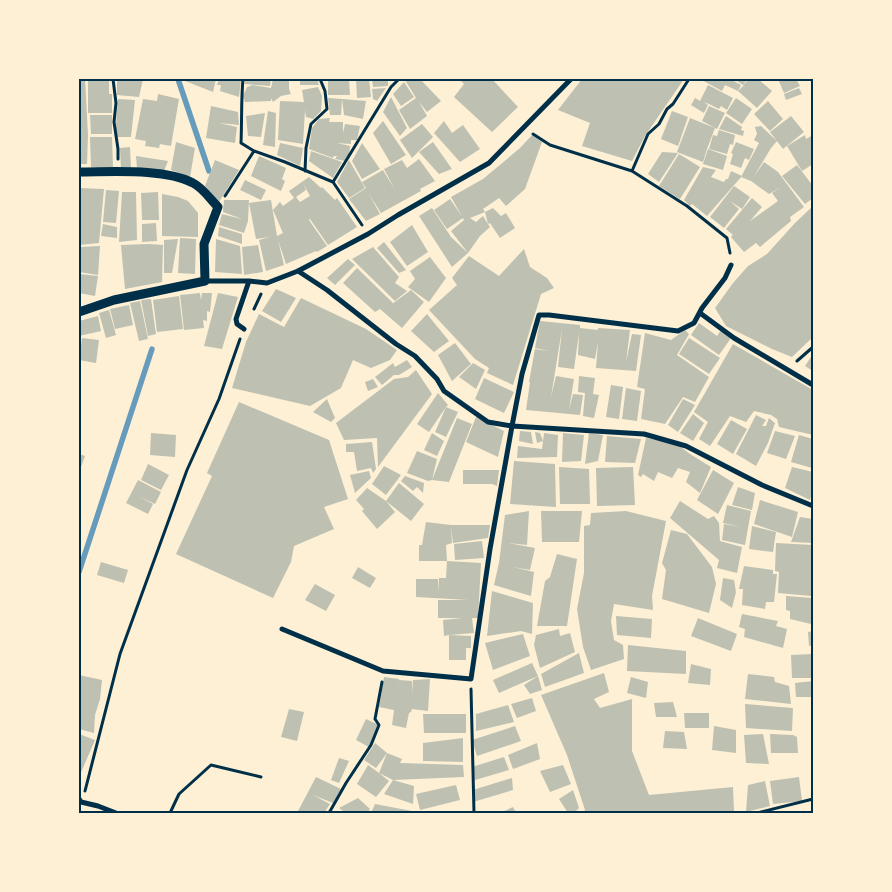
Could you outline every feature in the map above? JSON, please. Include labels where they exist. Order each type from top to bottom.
[{"type":"street","points":[[79,312],[114,300],[204,281],[249,280],[267,283],[298,271],[368,234],[489,163],[571,79]]},
{"type":"street","points":[[79,172],[173,175],[195,183],[218,207],[204,244],[204,281]]},
{"type":"street","points":[[282,629],[383,671],[471,679],[490,550],[512,426],[522,374],[539,315],[678,331],[694,323],[725,278],[731,265]]},
{"type":"street","points":[[298,271],[327,290],[415,356],[437,379],[444,391],[488,422],[512,426],[644,434],[686,446],[762,485],[813,506]]},
{"type":"street","points":[[244,329],[237,324],[236,319],[249,280]]},
{"type":"street","points":[[700,313],[734,338],[813,385]]},
{"type":"street","points":[[80,801],[116,813]]},
{"type":"path","points":[[113,79],[116,103],[114,122],[118,149],[118,172]]},
{"type":"path","points":[[243,79],[241,96],[243,107],[242,143],[254,151],[333,182],[368,234]]},
{"type":"path","points":[[305,171],[306,148],[311,124],[327,109],[325,91],[320,79]]},
{"type":"path","points":[[333,182],[391,87],[399,79]]},
{"type":"path","points":[[632,171],[648,134],[659,124],[688,79]]},
{"type":"path","points":[[524,128],[550,145],[632,171],[687,206],[728,238],[731,265]]},
{"type":"path","points":[[218,207],[254,151]]},
{"type":"path","points":[[80,801],[91,771],[120,654],[187,470],[219,399],[244,329],[267,283]]},
{"type":"path","points":[[789,372],[797,361],[813,347]]},
{"type":"path","points":[[329,813],[371,745],[379,726],[375,719],[383,671]]},
{"type":"path","points":[[471,679],[474,813]]},
{"type":"path","points":[[170,813],[179,794],[211,765],[261,777]]},
{"type":"path","points":[[757,813],[813,799]]},
{"type":"building","points":[[79,79],[85,79],[88,135],[87,164],[79,164]]},
{"type":"building","points":[[88,79],[109,79],[109,94],[112,94],[112,113],[88,113]]},
{"type":"building","points":[[117,79],[143,79],[139,97],[117,95]]},
{"type":"building","points":[[180,79],[216,79],[213,92]]},
{"type":"building","points":[[219,79],[241,79],[239,97],[220,91],[221,85],[217,85]]},
{"type":"building","points":[[245,79],[271,79],[270,86],[245,84]]},
{"type":"building","points":[[273,79],[289,79],[291,94],[281,96],[273,102],[271,98],[271,101],[245,102],[243,96],[247,87],[253,85],[271,88]]},
{"type":"building","points":[[300,79],[317,79],[319,85],[300,85]]},
{"type":"building","points":[[328,79],[349,79],[350,95],[328,95]]},
{"type":"building","points":[[356,79],[369,79],[371,97],[357,98]]},
{"type":"building","points":[[372,79],[388,79],[388,86],[373,87]]},
{"type":"building","points":[[406,79],[420,79],[441,101],[427,112],[419,102],[427,116],[410,129],[399,110],[416,98]]},
{"type":"building","points":[[459,79],[492,79],[518,107],[492,132],[454,97],[464,84]]},
{"type":"building","points":[[582,79],[684,79],[645,136],[632,161],[582,146],[590,123],[558,110]]},
{"type":"building","points":[[700,79],[730,79],[741,85],[738,91],[725,85],[722,91]]},
{"type":"building","points":[[734,79],[747,79],[743,85]]},
{"type":"building","points":[[749,79],[758,79],[772,91],[757,108],[738,91],[743,86],[745,87],[743,85]]},
{"type":"building","points":[[778,79],[796,79],[800,86],[784,93]]},
{"type":"building","points":[[404,82],[414,97],[401,106],[393,94]]},
{"type":"building","points":[[708,85],[733,98],[727,110],[721,106],[719,109],[704,102],[708,105],[704,113],[691,105],[695,98],[700,101]]},
{"type":"building","points":[[318,87],[322,96],[321,111],[313,119],[306,117],[305,110],[303,144],[278,140],[280,101],[304,102],[302,90]]},
{"type":"building","points":[[386,88],[377,101],[373,99],[372,89]]},
{"type":"building","points":[[799,88],[802,94],[786,100],[784,94]]},
{"type":"building","points":[[158,94],[179,99],[171,146],[160,144],[159,148],[145,146],[146,141],[135,139],[143,99],[157,101]]},
{"type":"building","points":[[391,97],[407,128],[400,136],[383,112]]},
{"type":"building","points":[[328,98],[342,99],[341,115],[330,115]]},
{"type":"building","points":[[736,98],[752,109],[742,124],[726,113]]},
{"type":"building","points":[[118,99],[135,100],[131,137],[115,137]]},
{"type":"building","points":[[342,99],[366,101],[363,119],[344,115]]},
{"type":"building","points":[[768,101],[783,119],[770,131],[754,114]]},
{"type":"building","points":[[211,106],[238,112],[239,125],[219,123],[237,127],[235,143],[206,138]]},
{"type":"building","points":[[709,106],[725,113],[717,129],[702,121]]},
{"type":"building","points":[[268,111],[276,113],[275,147],[263,145]]},
{"type":"building","points":[[672,111],[688,117],[678,146],[661,139]]},
{"type":"building","points":[[265,113],[261,137],[248,136],[246,116]]},
{"type":"building","points":[[90,115],[112,115],[112,134],[91,134]]},
{"type":"building","points":[[726,116],[742,127],[741,130],[744,131],[743,136],[719,129]]},
{"type":"building","points":[[791,116],[804,132],[783,149],[770,132]]},
{"type":"building","points":[[330,118],[329,122],[343,122],[343,133],[345,124],[360,126],[357,140],[351,140],[351,144],[337,143],[350,146],[349,157],[346,157],[345,161],[335,159],[337,156],[333,158],[309,149],[312,128],[319,119]]},
{"type":"building","points":[[690,118],[715,128],[703,162],[677,152]]},
{"type":"building","points":[[383,121],[406,155],[391,164],[373,133]]},
{"type":"building","points":[[444,121],[452,133],[463,125],[480,149],[460,162],[434,133]]},
{"type":"building","points":[[422,124],[433,137],[412,158],[400,140]]},
{"type":"building","points":[[761,126],[777,141],[753,178],[764,162],[778,172],[804,207],[790,217],[791,221],[760,247],[756,243],[744,252],[731,237],[733,235],[726,229],[752,198],[762,207],[750,221],[778,201],[772,193],[781,187],[769,194],[751,181],[741,177],[759,143],[754,140],[757,134],[755,127]]},
{"type":"building","points":[[719,130],[735,135],[733,145],[730,144],[727,154],[709,149],[713,135],[717,136]]},
{"type":"building","points":[[532,135],[542,142],[525,189],[506,206],[499,198],[483,209],[485,212],[470,218],[476,222],[483,216],[490,227],[480,236],[468,253],[451,231],[464,220],[451,197],[483,179],[520,148]]},
{"type":"building","points":[[805,135],[806,139],[813,135],[813,164],[802,171],[787,146]]},
{"type":"building","points":[[90,137],[112,137],[113,168],[91,167]]},
{"type":"building","points":[[176,142],[195,148],[190,177],[171,170]]},
{"type":"building","points":[[433,142],[452,169],[439,174],[419,152]]},
{"type":"building","points":[[736,142],[754,149],[749,160],[745,158],[741,168],[730,164],[733,154],[731,153]]},
{"type":"building","points":[[280,143],[303,148],[300,166],[277,155]]},
{"type":"building","points":[[362,143],[380,169],[362,179],[352,161]]},
{"type":"building","points":[[130,147],[131,170],[121,170],[120,148]]},
{"type":"building","points":[[708,149],[727,156],[723,170],[703,164]]},
{"type":"building","points":[[311,151],[342,162],[333,178],[309,161]]},
{"type":"building","points":[[662,152],[678,153],[659,182],[648,174]]},
{"type":"building","points":[[679,154],[700,167],[680,199],[659,186]]},
{"type":"building","points":[[136,156],[168,161],[164,171],[137,168]]},
{"type":"building","points":[[259,156],[286,168],[282,179],[285,181],[281,191],[251,176]]},
{"type":"building","points":[[419,159],[435,181],[381,213],[369,194],[380,214],[366,221],[349,199],[366,188],[362,182],[383,170],[395,190],[384,169],[402,160],[407,168]]},
{"type":"building","points":[[215,160],[239,170],[219,202],[205,186]]},
{"type":"building","points":[[349,160],[365,188],[349,198],[337,182]]},
{"type":"building","points":[[797,165],[813,186],[813,198],[805,204],[782,176]]},
{"type":"building","points":[[703,167],[716,170],[711,177],[724,182],[728,179],[731,171],[742,176],[707,216],[684,200]]},
{"type":"building","points":[[309,177],[335,200],[337,198],[357,227],[328,245],[310,219],[327,246],[286,264],[278,240],[284,265],[266,271],[259,240],[269,237],[256,239],[249,203],[271,200],[277,236],[283,233],[273,210],[280,202],[283,206],[294,198],[289,191]],"holes":[[[303,183],[310,196],[300,202],[296,197],[306,190]]]},
{"type":"building","points":[[245,180],[266,190],[261,200],[240,190]]},
{"type":"building","points":[[734,186],[750,197],[742,209],[730,201],[739,209],[724,228],[710,217]]},
{"type":"building","points":[[79,188],[104,189],[99,243],[79,245]]},
{"type":"building","points":[[106,190],[119,191],[116,223],[103,222]]},
{"type":"building","points":[[122,192],[136,192],[137,240],[119,242]]},
{"type":"building","points":[[158,192],[159,220],[142,220],[141,193]]},
{"type":"building","points":[[162,194],[188,201],[198,213],[198,237],[162,236]]},
{"type":"building","points":[[450,199],[463,218],[447,229],[434,210]]},
{"type":"building","points":[[224,200],[249,200],[248,221],[244,233],[219,225],[222,214],[242,219],[223,212]]},
{"type":"building","points":[[813,206],[813,337],[792,357],[726,326],[715,308],[748,266],[767,254]]},
{"type":"building","points":[[432,208],[451,237],[468,253],[452,267],[419,216]]},
{"type":"building","points":[[493,208],[501,216],[506,213],[515,228],[500,238],[490,223],[488,224],[485,212]]},
{"type":"building","points":[[156,223],[157,241],[142,242],[142,224]]},
{"type":"building","points":[[103,224],[117,227],[117,238],[101,236]]},
{"type":"building","points":[[412,225],[428,252],[407,266],[390,242]]},
{"type":"building","points":[[219,227],[242,234],[242,244],[218,236]]},
{"type":"building","points":[[180,238],[196,239],[195,274],[178,273]]},
{"type":"building","points":[[178,239],[172,273],[164,273],[164,240]]},
{"type":"building","points":[[216,239],[240,246],[242,274],[215,272]]},
{"type":"building","points":[[384,242],[406,270],[399,273],[377,248]]},
{"type":"building","points":[[121,245],[163,245],[162,282],[125,289]]},
{"type":"building","points":[[258,245],[263,272],[244,275],[242,247]]},
{"type":"building","points":[[100,246],[98,275],[79,272],[81,247]]},
{"type":"building","points":[[373,247],[399,277],[395,283],[407,291],[395,301],[352,259]]},
{"type":"building","points":[[524,249],[530,267],[547,278],[554,288],[541,294],[513,385],[487,373],[489,368],[475,359],[429,310],[457,285],[452,278],[469,256],[499,276]]},
{"type":"building","points":[[430,257],[446,278],[429,302],[408,287],[415,279],[410,271]]},
{"type":"building","points":[[348,259],[355,265],[335,285],[327,278]]},
{"type":"building","points":[[357,268],[392,304],[411,290],[424,302],[402,328],[380,309],[375,312],[343,283]]},
{"type":"building","points":[[79,274],[98,276],[95,296],[79,293]]},
{"type":"building","points":[[276,289],[296,298],[281,322],[262,311]]},
{"type":"building","points":[[200,293],[201,300],[202,293],[212,293],[210,312],[207,311],[207,321],[203,320],[204,328],[184,330],[180,295]]},
{"type":"building","points":[[218,293],[238,297],[222,349],[204,346]]},
{"type":"building","points":[[179,296],[183,329],[157,332],[153,300]]},
{"type":"building","points":[[301,298],[366,329],[397,350],[390,360],[371,368],[353,360],[341,388],[310,406],[232,388],[246,342],[259,314],[284,327]]},
{"type":"building","points":[[151,299],[156,334],[148,336],[141,300]]},
{"type":"building","points":[[140,301],[148,339],[139,341],[130,303]]},
{"type":"building","points":[[129,305],[133,325],[115,329],[110,309]]},
{"type":"building","points":[[109,310],[116,335],[106,338],[99,313]]},
{"type":"building","points":[[427,314],[449,341],[434,352],[411,331]]},
{"type":"building","points":[[98,316],[101,331],[79,336],[79,321]]},
{"type":"building","points":[[540,321],[580,325],[580,328],[598,330],[598,328],[630,330],[626,362],[632,334],[641,335],[636,371],[596,368],[598,342],[595,359],[578,355],[579,333],[574,369],[558,367],[562,329],[551,397],[556,376],[574,379],[569,410],[573,394],[583,395],[580,415],[526,410],[535,349],[549,351],[535,348]]},
{"type":"building","points":[[699,323],[717,336],[721,330],[731,338],[719,355],[691,335]]},
{"type":"building","points":[[685,330],[689,334],[677,355],[709,377],[695,402],[683,397],[665,424],[641,419],[645,389],[637,387],[645,333],[671,340]]},
{"type":"building","points":[[82,338],[99,340],[96,363],[79,360]]},
{"type":"building","points":[[689,338],[720,358],[709,374],[679,354]]},
{"type":"building","points":[[455,343],[471,364],[452,381],[438,355]]},
{"type":"building","points":[[733,344],[813,390],[813,435],[779,427],[777,419],[771,415],[754,411],[746,422],[730,416],[710,446],[699,439],[708,422],[694,412]]},
{"type":"building","points":[[813,354],[813,371],[805,366]]},
{"type":"building","points":[[407,360],[412,367],[399,375],[394,375],[382,385],[375,377],[393,363],[395,367]]},
{"type":"building","points":[[473,363],[485,370],[476,389],[459,377]]},
{"type":"building","points":[[416,370],[432,394],[378,467],[377,438],[344,440],[336,423],[394,379],[408,377]]},
{"type":"building","points":[[579,376],[595,378],[593,394],[599,395],[594,418],[583,416],[585,393],[578,392]]},
{"type":"building","points":[[484,378],[514,392],[504,413],[475,399]]},
{"type":"building","points":[[373,379],[378,387],[368,391],[365,382]]},
{"type":"building","points":[[611,385],[623,387],[619,419],[606,417]]},
{"type":"building","points":[[626,388],[641,391],[637,421],[622,419]]},
{"type":"building","points":[[438,393],[448,405],[429,432],[417,424]]},
{"type":"building","points":[[327,399],[335,418],[331,422],[313,412]]},
{"type":"building","points":[[683,399],[695,405],[678,432],[668,425]]},
{"type":"building","points":[[239,402],[329,440],[348,499],[324,507],[334,529],[294,546],[291,562],[273,598],[176,554],[212,476],[207,473]]},
{"type":"building","points":[[446,407],[458,412],[446,437],[435,432]]},
{"type":"building","points":[[693,414],[704,423],[693,441],[680,433]]},
{"type":"building","points":[[756,415],[766,420],[762,426],[766,426],[769,418],[775,423],[768,443],[756,466],[736,454]]},
{"type":"building","points":[[476,417],[504,431],[498,457],[466,442]]},
{"type":"building","points":[[457,418],[472,424],[449,482],[432,480]]},
{"type":"building","points":[[731,420],[747,429],[733,454],[717,444]]},
{"type":"building","points":[[520,431],[531,432],[533,444],[519,441]]},
{"type":"building","points":[[775,431],[795,436],[786,459],[767,453]]},
{"type":"building","points":[[535,432],[540,433],[543,441],[537,443]]},
{"type":"building","points":[[151,433],[176,435],[175,457],[150,455]]},
{"type":"building","points":[[432,433],[444,441],[437,456],[424,450]]},
{"type":"building","points":[[544,433],[558,435],[557,457],[517,458],[518,446],[542,449]]},
{"type":"building","points":[[563,433],[584,435],[581,461],[562,462]]},
{"type":"building","points":[[589,433],[603,435],[598,461],[585,464]]},
{"type":"building","points":[[799,435],[813,439],[812,468],[791,462]]},
{"type":"building","points":[[607,436],[641,439],[635,463],[605,462]]},
{"type":"building","points":[[646,438],[677,444],[711,467],[700,493],[686,482],[690,472],[678,468],[672,478],[658,472],[654,481],[643,474],[641,477],[638,475]]},
{"type":"building","points":[[372,442],[376,469],[373,473],[371,468],[357,471],[354,452],[346,452],[346,444]]},
{"type":"building","points":[[417,451],[437,459],[432,480],[428,481],[407,473]]},
{"type":"building","points":[[79,454],[85,456],[80,470],[79,469]]},
{"type":"building","points":[[514,461],[555,464],[556,507],[510,504]]},
{"type":"building","points":[[148,464],[169,475],[161,490],[141,480]]},
{"type":"building","points":[[384,466],[401,475],[386,495],[372,484]]},
{"type":"building","points":[[559,467],[589,469],[590,504],[560,504]]},
{"type":"building","points":[[633,467],[635,505],[597,506],[596,468]]},
{"type":"building","points":[[792,467],[813,472],[813,489],[810,500],[785,488]]},
{"type":"building","points":[[463,470],[499,470],[497,486],[492,484],[463,484]]},
{"type":"building","points":[[713,470],[734,483],[718,514],[697,500]]},
{"type":"building","points":[[369,471],[371,478],[355,493],[350,475]]},
{"type":"building","points":[[405,476],[424,483],[423,493],[417,487],[413,491],[401,481]]},
{"type":"building","points":[[138,480],[161,492],[155,504],[140,497],[153,504],[148,514],[126,503]]},
{"type":"building","points":[[399,483],[424,504],[411,521],[386,501]]},
{"type":"building","points":[[738,487],[755,493],[752,510],[732,505]]},
{"type":"building","points":[[367,488],[386,501],[395,512],[377,529],[362,511],[364,509],[356,500]]},
{"type":"building","points":[[760,500],[798,512],[792,537],[754,524]]},
{"type":"building","points":[[680,501],[708,519],[714,516],[719,523],[720,541],[742,547],[737,573],[717,568],[719,560],[670,518]]},
{"type":"building","points":[[727,505],[751,511],[745,545],[722,540],[724,524],[741,527],[723,523]]},
{"type":"building","points":[[529,511],[527,545],[508,543],[535,548],[530,570],[513,567],[534,572],[531,596],[494,585],[499,563],[505,515]]},
{"type":"building","points":[[541,511],[582,511],[579,542],[542,542]]},
{"type":"building","points":[[626,511],[666,521],[652,596],[653,610],[614,604],[611,621],[614,640],[623,645],[624,659],[591,670],[583,647],[577,609],[584,573],[584,526],[590,525],[591,513]]},
{"type":"building","points":[[800,517],[813,519],[813,543],[791,542]]},
{"type":"building","points":[[426,522],[451,525],[490,525],[488,538],[453,543],[451,527],[452,543],[446,545],[447,561],[419,561],[419,545],[422,545]]},
{"type":"building","points":[[752,526],[776,532],[773,552],[749,549]]},
{"type":"building","points":[[671,530],[687,534],[712,567],[716,584],[709,613],[662,599],[666,570],[662,563]]},
{"type":"building","points":[[482,541],[484,558],[455,560],[454,544]]},
{"type":"building","points":[[776,543],[813,545],[811,596],[778,593],[779,572],[775,571]]},
{"type":"building","points":[[557,554],[577,559],[567,626],[537,626],[545,581],[550,577]]},
{"type":"building","points":[[447,561],[481,563],[478,618],[472,618],[474,633],[444,636],[443,620],[462,618],[438,618],[438,600],[468,600],[416,597],[416,579],[438,579],[438,593],[439,578],[446,578]]},
{"type":"building","points":[[101,562],[128,570],[124,583],[97,575]]},
{"type":"building","points":[[744,566],[773,570],[773,574],[777,574],[774,602],[766,602],[765,609],[742,605],[743,589],[739,589]]},
{"type":"building","points":[[358,567],[376,578],[370,588],[352,578]]},
{"type":"building","points":[[723,578],[734,580],[736,592],[732,608],[720,600]]},
{"type":"building","points":[[315,584],[335,595],[326,611],[305,600]]},
{"type":"building","points":[[492,591],[533,603],[532,634],[521,631],[487,636]]},
{"type":"building","points":[[786,596],[812,598],[811,624],[790,619],[790,611],[786,610]]},
{"type":"building","points":[[742,614],[778,621],[776,626],[787,629],[783,648],[744,637],[745,629],[739,627]]},
{"type":"building","points":[[616,616],[652,619],[651,638],[617,635]]},
{"type":"building","points":[[698,618],[737,634],[731,651],[691,636]]},
{"type":"building","points":[[559,629],[560,636],[570,633],[575,652],[540,668],[534,645],[536,635]]},
{"type":"building","points":[[813,631],[813,645],[809,646],[808,632]]},
{"type":"building","points":[[523,634],[530,656],[493,670],[485,643]]},
{"type":"building","points":[[449,635],[471,636],[471,648],[466,648],[466,660],[449,660]]},
{"type":"building","points":[[628,645],[686,651],[686,674],[627,671]]},
{"type":"building","points":[[579,653],[584,673],[545,687],[541,674]]},
{"type":"building","points":[[813,654],[813,678],[792,678],[791,655]]},
{"type":"building","points":[[532,663],[538,676],[499,693],[493,680]]},
{"type":"building","points":[[691,664],[711,669],[710,685],[688,683]]},
{"type":"building","points":[[604,673],[609,692],[594,699],[600,708],[632,699],[632,751],[649,795],[733,787],[734,812],[583,813],[585,810],[567,755],[541,695]]},
{"type":"building","points":[[748,674],[774,677],[775,682],[789,686],[791,704],[745,699]]},
{"type":"building","points":[[79,675],[102,680],[100,699],[95,715],[94,733],[79,729]]},
{"type":"building","points":[[538,676],[542,690],[530,694],[524,685]]},
{"type":"building","points":[[384,677],[399,679],[398,688],[399,680],[412,681],[412,693],[413,680],[430,679],[428,711],[412,709],[409,713],[406,728],[392,725],[394,710],[379,707]]},
{"type":"building","points":[[631,677],[648,682],[646,698],[627,693]]},
{"type":"building","points":[[813,681],[813,697],[796,697],[795,683]]},
{"type":"building","points":[[532,698],[536,711],[517,718],[511,704]]},
{"type":"building","points":[[673,702],[677,717],[656,717],[654,703]]},
{"type":"building","points":[[745,704],[793,708],[792,731],[746,728]]},
{"type":"building","points":[[508,705],[514,722],[476,731],[476,714]]},
{"type":"building","points":[[289,709],[304,712],[297,741],[281,737]]},
{"type":"building","points":[[684,713],[709,713],[709,728],[685,728]]},
{"type":"building","points":[[423,714],[466,714],[466,733],[424,733]]},
{"type":"building","points":[[366,719],[379,725],[369,747],[356,740]]},
{"type":"building","points":[[515,726],[521,741],[477,756],[472,740]]},
{"type":"building","points":[[714,726],[736,730],[736,753],[712,750]]},
{"type":"building","points":[[665,731],[684,732],[687,749],[663,748]]},
{"type":"building","points":[[79,734],[95,740],[79,777]]},
{"type":"building","points":[[763,734],[769,764],[746,763],[744,735]]},
{"type":"building","points":[[770,734],[793,735],[797,737],[798,753],[771,753]]},
{"type":"building","points":[[463,738],[463,762],[423,761],[423,743]]},
{"type":"building","points":[[375,743],[387,753],[376,768],[364,760]]},
{"type":"building","points":[[537,743],[540,759],[513,769],[508,755]]},
{"type":"building","points":[[387,753],[402,759],[400,763],[463,765],[464,777],[393,780],[379,773]]},
{"type":"building","points":[[504,757],[509,770],[475,780],[472,767]]},
{"type":"building","points":[[339,758],[349,761],[339,783],[331,780]]},
{"type":"building","points":[[368,765],[389,781],[376,797],[357,784]]},
{"type":"building","points":[[563,765],[571,784],[550,792],[540,771]]},
{"type":"building","points":[[316,777],[341,789],[333,803],[313,795],[330,804],[324,813],[297,813]]},
{"type":"building","points":[[799,777],[802,801],[773,804],[770,781]]},
{"type":"building","points":[[512,778],[513,790],[473,802],[473,790]]},
{"type":"building","points":[[393,780],[414,786],[413,804],[384,794]]},
{"type":"building","points":[[765,781],[770,806],[746,812],[748,785]]},
{"type":"building","points":[[456,785],[460,800],[420,810],[416,794]]},
{"type":"building","points":[[573,790],[579,808],[574,813],[568,813],[559,799]]},
{"type":"building","points":[[358,798],[370,809],[367,813],[346,813],[339,808]]},
{"type":"building","points":[[375,804],[417,812],[417,813],[371,813]]},
{"type":"building","points":[[513,807],[516,813],[500,813]]},
{"type":"waterway","points":[[178,79],[209,171]]},
{"type":"waterway","points":[[79,572],[152,349]]}]
